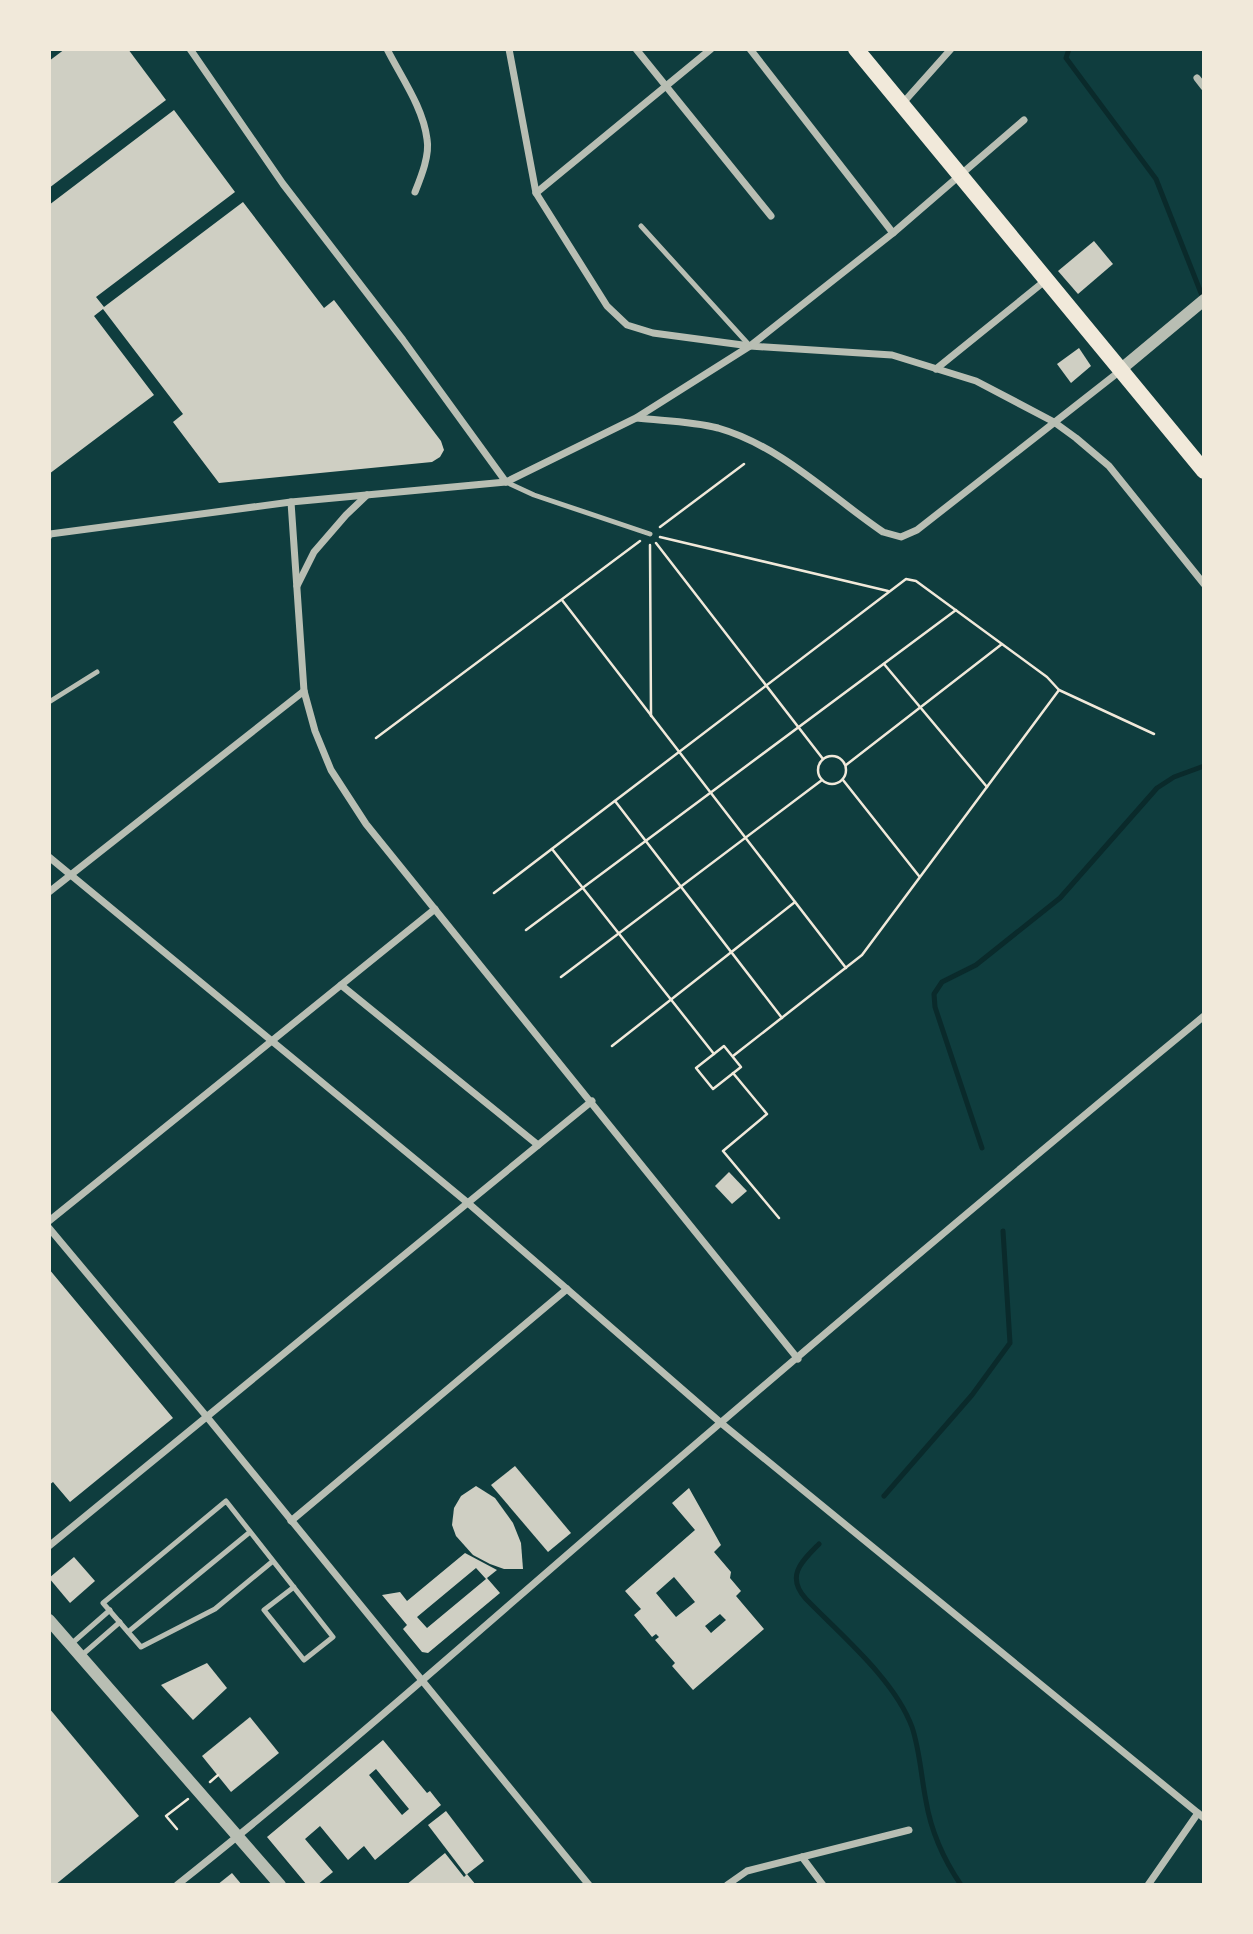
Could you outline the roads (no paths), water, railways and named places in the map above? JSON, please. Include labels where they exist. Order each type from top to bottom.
[{"type":"highway","points":[[856,49],[1204,471]]},
{"type":"street","points":[[190,49],[283,184],[403,340],[506,482]]},
{"type":"street","points":[[387,49],[416,103],[428,140],[415,192]]},
{"type":"street","points":[[509,49],[536,193],[607,306],[627,326],[653,333],[750,346],[892,355],[976,381],[1054,422],[1109,466],[1204,584]]},
{"type":"street","points":[[636,49],[771,216]]},
{"type":"street","points":[[536,193],[711,49]]},
{"type":"street","points":[[750,49],[893,233]]},
{"type":"street","points":[[901,104],[951,49]]},
{"type":"street","points":[[1197,78],[1204,87]]},
{"type":"street","points":[[49,535],[291,502],[506,482],[636,418],[750,346],[893,233],[1024,121]]},
{"type":"street","points":[[936,369],[1046,280]]},
{"type":"street","points":[[636,418],[717,428],[748,439],[786,461],[883,532],[905,537],[1120,370],[1204,300]]},
{"type":"street","points":[[297,587],[314,552],[346,515],[368,495]]},
{"type":"street","points":[[291,502],[304,691],[322,751],[340,787],[366,824],[798,1359]]},
{"type":"street","points":[[49,892],[304,691]]},
{"type":"street","points":[[49,857],[468,1203],[721,1423],[1201,1816],[1148,1885]]},
{"type":"street","points":[[49,1221],[435,909]]},
{"type":"street","points":[[341,985],[538,1145]]},
{"type":"street","points":[[177,1885],[421,1682],[1020,1168],[1204,1016]]},
{"type":"street","points":[[49,1546],[592,1101]]},
{"type":"street","points":[[49,1228],[589,1885]]},
{"type":"street","points":[[291,1521],[567,1289]]},
{"type":"street","points":[[49,1620],[280,1885]]},
{"type":"street","points":[[727,1885],[747,1871],[909,1830]]},
{"type":"street","points":[[802,1857],[823,1885]]},
{"type":"lane","points":[[641,226],[750,346]]},
{"type":"lane","points":[[506,482],[534,495],[650,534]]},
{"type":"lane","points":[[49,702],[97,671]]},
{"type":"lane","points":[[273,1561],[215,1609],[141,1647],[103,1602],[226,1502],[294,1587],[333,1637],[304,1660],[264,1610],[294,1587]]},
{"type":"lane","points":[[128,1632],[250,1532]]},
{"type":"lane","points":[[70,1645],[110,1611]]},
{"type":"lane","points":[[80,1657],[120,1622]]},
{"type":"waterway","points":[[1069,49],[1066,58],[1156,179],[1203,298]]},
{"type":"waterway","points":[[982,1148],[935,1007],[934,994],[942,982],[976,965],[1060,898],[1157,788],[1174,777],[1204,766]]},
{"type":"waterway","points":[[884,1496],[972,1395],[1010,1343],[1003,1231]]},
{"type":"waterway","points":[[819,1544],[798,1569],[796,1576],[800,1591],[880,1675],[904,1709],[915,1736],[931,1823],[949,1866],[961,1885]]}]
